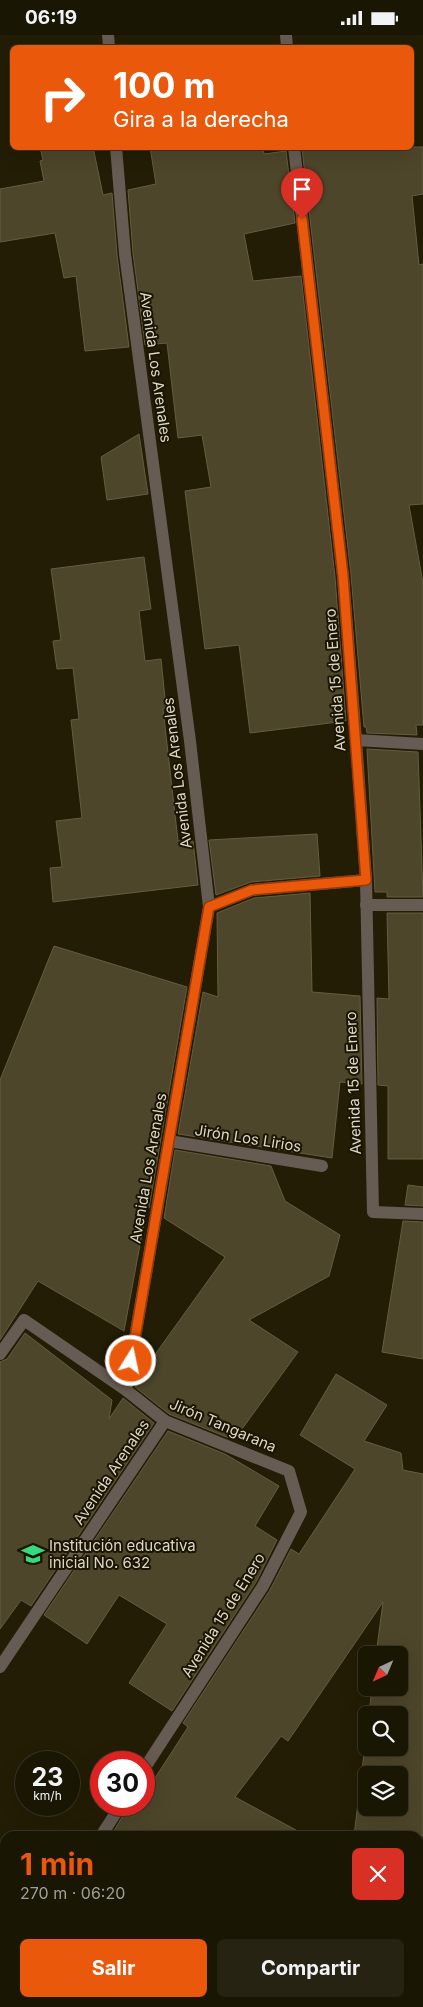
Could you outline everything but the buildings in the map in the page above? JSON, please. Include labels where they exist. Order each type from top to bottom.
[{"type":"street","name":"Avenida Los Arenales","points":[[116,150],[125,254],[190,741],[209,907],[126,1391]]},
{"type":"street","name":"Avenida 15 de Enero","points":[[294,150],[343,576],[356,740],[366,880],[374,1212],[423,1214]]},
{"type":"street","points":[[356,740],[423,744]]},
{"type":"street","points":[[209,907],[252,890],[366,880]]},
{"type":"street","points":[[366,905],[423,905]]},
{"type":"street","name":"Jirón Los Lirios","points":[[169,1141],[322,1166]]},
{"type":"street","name":"Jirón Tangarana","points":[[0,1354],[24,1320],[166,1421],[289,1471]]},
{"type":"street","name":"Avenida Arenales","points":[[0,1667],[166,1421]]},
{"type":"street","name":"Avenida 15 de Enero","points":[[155,1752],[263,1586],[301,1512],[289,1471]]},
{"type":"street","points":[[103,1831],[114,1816]]},
{"type":"place","name":"Institución educativa inicial No. 632","points":[[33,1554]]},
{"type":"route","points":[[131,1361],[209,907],[252,890],[366,880],[343,576],[302,219]]}]
